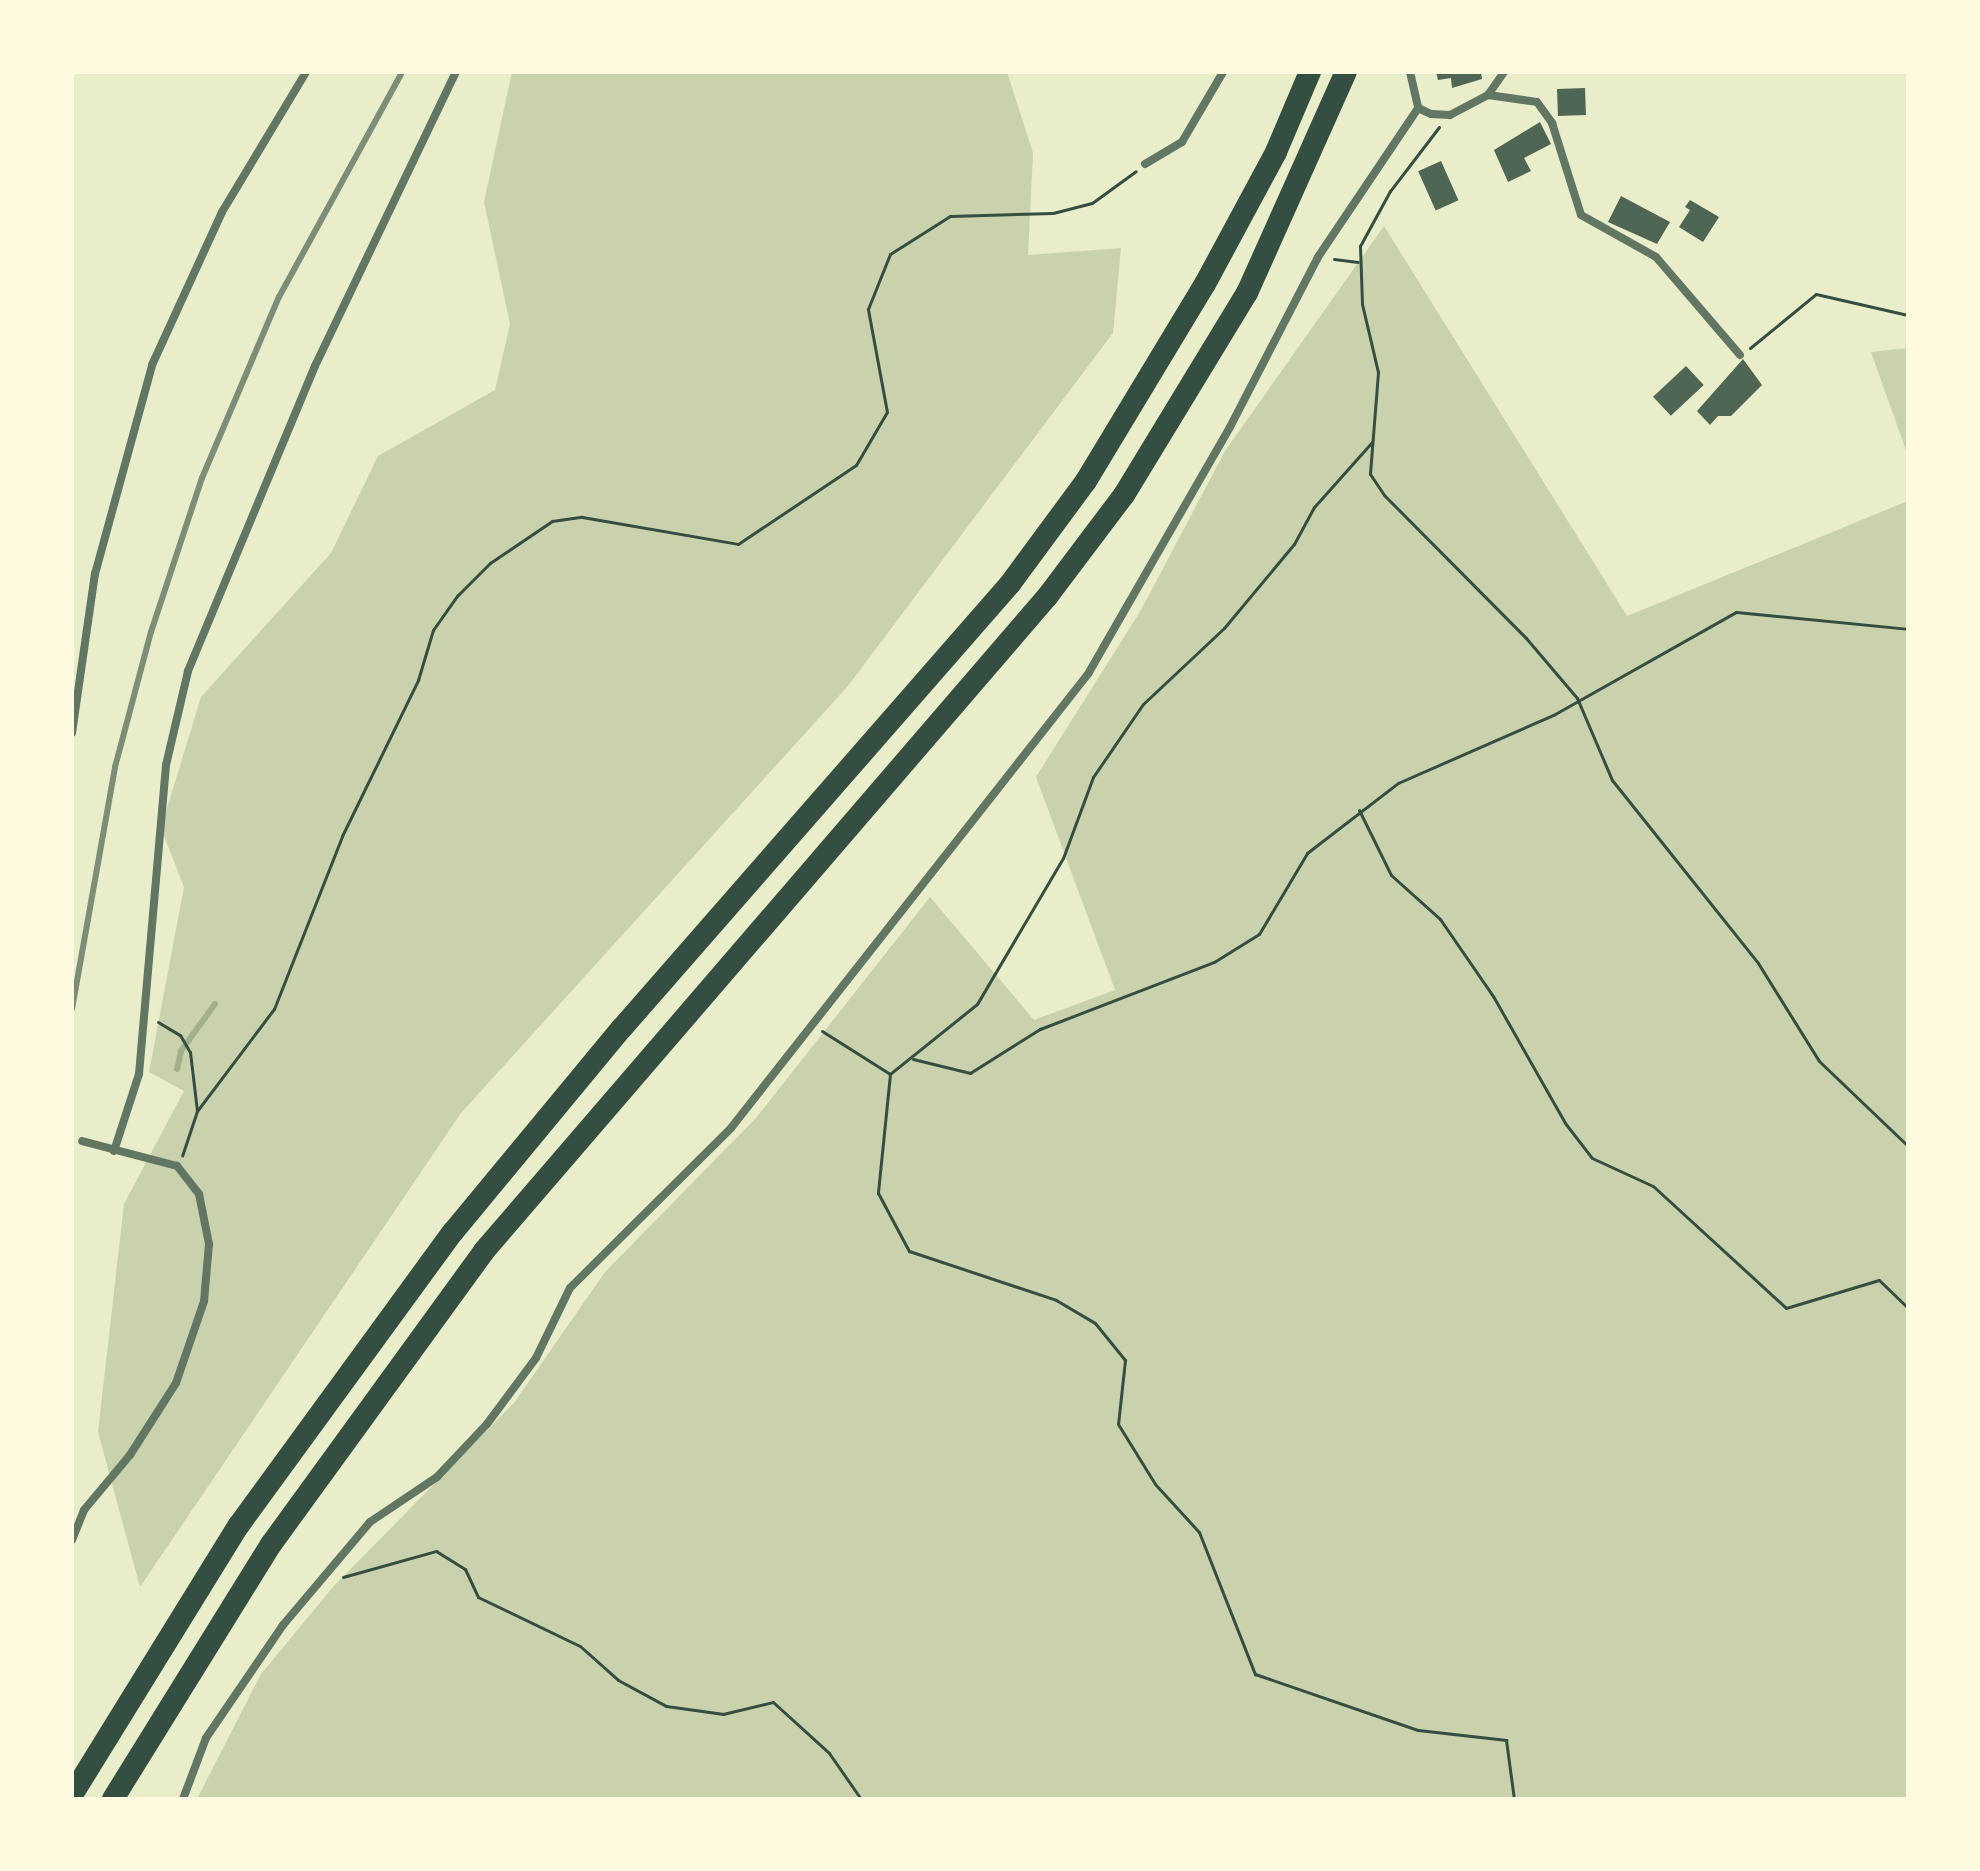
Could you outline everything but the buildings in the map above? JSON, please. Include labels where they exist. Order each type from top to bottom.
[{"type":"highway","points":[[72,1795],[239,1525],[453,1232],[622,1028],[1010,584],[1086,481],[1205,284],[1276,152],[1310,72]]},
{"type":"highway","points":[[113,1799],[272,1543],[484,1251],[661,1039],[1047,597],[1124,495],[1247,293],[1346,72]]},
{"type":"street","points":[[72,733],[98,561],[152,365],[222,212],[306,72]]},
{"type":"street","points":[[114,1151],[139,1074],[147,1018],[166,765],[188,671],[296,407],[456,72]]},
{"type":"street","points":[[1145,164],[1182,142],[1223,72]]},
{"type":"street","points":[[183,1799],[206,1738],[238,1687],[370,1522],[437,1477],[487,1424],[536,1358],[570,1288],[683,1180],[813,1025],[1088,674],[1230,427],[1318,257],[1418,108],[1410,72]]},
{"type":"street","points":[[1418,108],[1450,115],[1488,95],[1504,72]]},
{"type":"street","points":[[1488,95],[1537,102],[1552,123],[1581,215],[1656,257],[1740,355]]},
{"type":"street","points":[[72,1540],[84,1510],[130,1455],[176,1383],[204,1301],[208,1219],[199,1194],[177,1166],[125,1156],[82,1141]]},
{"type":"path","points":[[1450,115],[1390,191],[1360,246],[1358,262],[1378,372],[1370,474],[1384,495],[1526,638],[1577,698],[1612,780],[1758,963],[1819,1061],[1908,1146]]},
{"type":"path","points":[[177,1166],[197,1111],[274,1009],[342,836],[418,680],[433,630],[468,585],[552,521],[582,517],[738,544],[856,465],[887,412],[868,309],[890,254],[950,216],[1014,218],[1092,203],[1145,164]]},
{"type":"path","points":[[1318,257],[1358,262]]},
{"type":"path","points":[[1740,355],[1816,294],[1908,315]]},
{"type":"path","points":[[1372,442],[1314,507],[1294,544],[1224,628],[1143,704],[1093,777],[1063,858],[1021,936],[977,1004],[890,1074],[878,1193],[909,1251],[1056,1300],[1095,1323],[1125,1360],[1118,1424],[1155,1484],[1199,1532],[1255,1674],[1418,1730],[1506,1740],[1514,1799]]},
{"type":"path","points":[[911,1059],[970,1073],[1040,1029],[1214,962],[1259,934],[1307,853],[1398,783],[1555,714],[1577,698],[1736,612],[1908,629]]},
{"type":"path","points":[[1359,810],[1391,875],[1440,919],[1493,996],[1565,1123],[1592,1158],[1653,1186],[1786,1308],[1879,1280],[1908,1308]]},
{"type":"path","points":[[147,1018],[180,1035],[190,1052],[197,1111]]},
{"type":"path","points":[[813,1025],[890,1074]]},
{"type":"path","points":[[325,1578],[436,1551],[465,1569],[478,1597],[580,1646],[618,1680],[666,1706],[723,1714],[773,1702],[829,1753],[861,1799]]},
{"type":"green space","points":[[512,72],[1007,72],[1033,153],[1028,255],[1121,248],[1113,333],[848,686],[461,1113],[140,1587],[98,1432],[124,1204],[184,1091],[149,1072],[184,887],[161,828],[201,697],[331,553],[378,456],[495,390],[510,324],[484,202]]},
{"type":"green space","points":[[1384,226],[1627,616],[1908,501],[1908,1799],[197,1799],[261,1674],[333,1587],[514,1403],[605,1272],[756,1118],[930,897],[1034,1020],[1115,990],[1036,777],[1141,610],[1225,451]]},
{"type":"green space","points":[[1908,348],[1908,456],[1871,352]]},
{"type":"waterway","points":[[177,1069],[181,1051],[215,1004]]},
{"type":"railway","points":[[72,1009],[115,767],[151,632],[202,478],[279,297],[402,72]]}]
